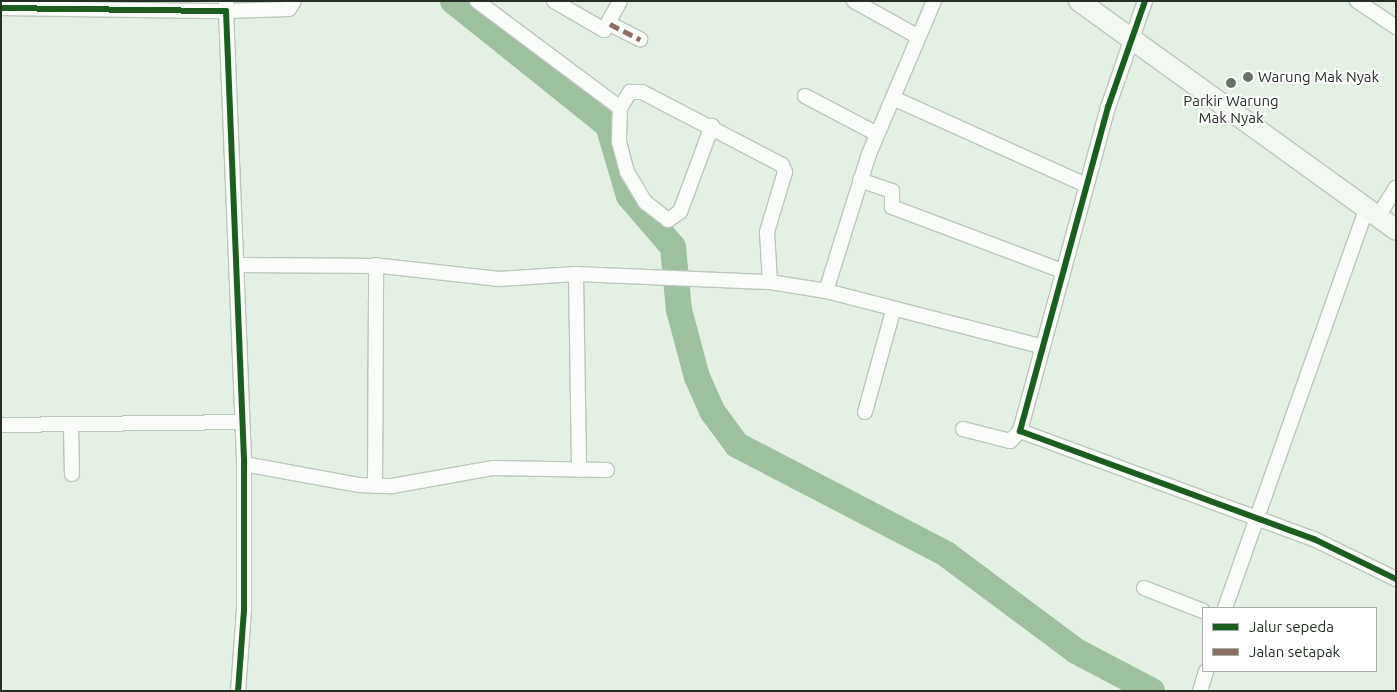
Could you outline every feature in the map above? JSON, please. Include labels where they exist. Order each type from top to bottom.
[{"type":"main road","points":[[1078,1],[1131,42],[1396,230]]},
{"type":"street","points":[[1,8],[226,6],[289,9],[294,1]]},
{"type":"street","points":[[554,1],[604,30],[610,24],[620,1]]},
{"type":"street","points":[[854,1],[917,36]]},
{"type":"street","points":[[826,291],[860,180],[877,134],[917,36],[934,1]]},
{"type":"street","points":[[963,429],[1010,441],[1020,431],[1040,346],[1086,185],[1145,1]]},
{"type":"street","points":[[1357,1],[1396,27]]},
{"type":"street","points":[[486,4],[620,108]]},
{"type":"street","points":[[226,6],[239,265],[241,422],[244,464],[244,610],[238,691]]},
{"type":"street","points":[[610,24],[640,39]]},
{"type":"street","points":[[712,126],[680,212],[668,220],[645,202],[627,172],[620,142],[620,108],[626,95],[638,91],[712,126],[784,167],[767,232],[770,282]]},
{"type":"street","points":[[805,96],[877,134]]},
{"type":"street","points":[[893,98],[1086,185]]},
{"type":"street","points":[[860,180],[892,191],[892,207],[1062,271]]},
{"type":"street","points":[[1225,607],[1371,214],[1396,188]]},
{"type":"street","points":[[239,265],[376,265],[499,278],[576,274],[655,280],[770,282],[826,291],[893,311],[1040,346]]},
{"type":"street","points":[[375,486],[376,265]]},
{"type":"street","points":[[576,274],[580,470]]},
{"type":"street","points":[[865,412],[893,311]]},
{"type":"street","points":[[1,425],[71,426],[241,422]]},
{"type":"street","points":[[71,426],[72,474]]},
{"type":"street","points":[[1020,431],[1257,520],[1314,539],[1396,578]]},
{"type":"street","points":[[244,464],[375,486],[413,484],[493,468],[607,470]]},
{"type":"street","points":[[1144,588],[1202,611]]},
{"type":"street","points":[[1201,688],[1206,672]]},
{"type":"waterway","points":[[453,1],[608,125],[629,196],[673,247],[679,310],[697,377],[712,411],[737,445],[946,554],[1076,651],[1152,691]]},
{"type":"marked path","points":[[610,24],[640,39]]},
{"type":"cycle path","points":[[1145,1],[1108,107],[1020,431],[1314,539],[1396,579]]},
{"type":"cycle path","points":[[1,8],[226,11],[244,464],[244,610],[238,691]]},
{"type":"place","name":"Warung Mak Nyak","points":[[1248,77]]},
{"type":"place","name":"Parkir Warung Mak Nyak","points":[[1231,83]]}]
